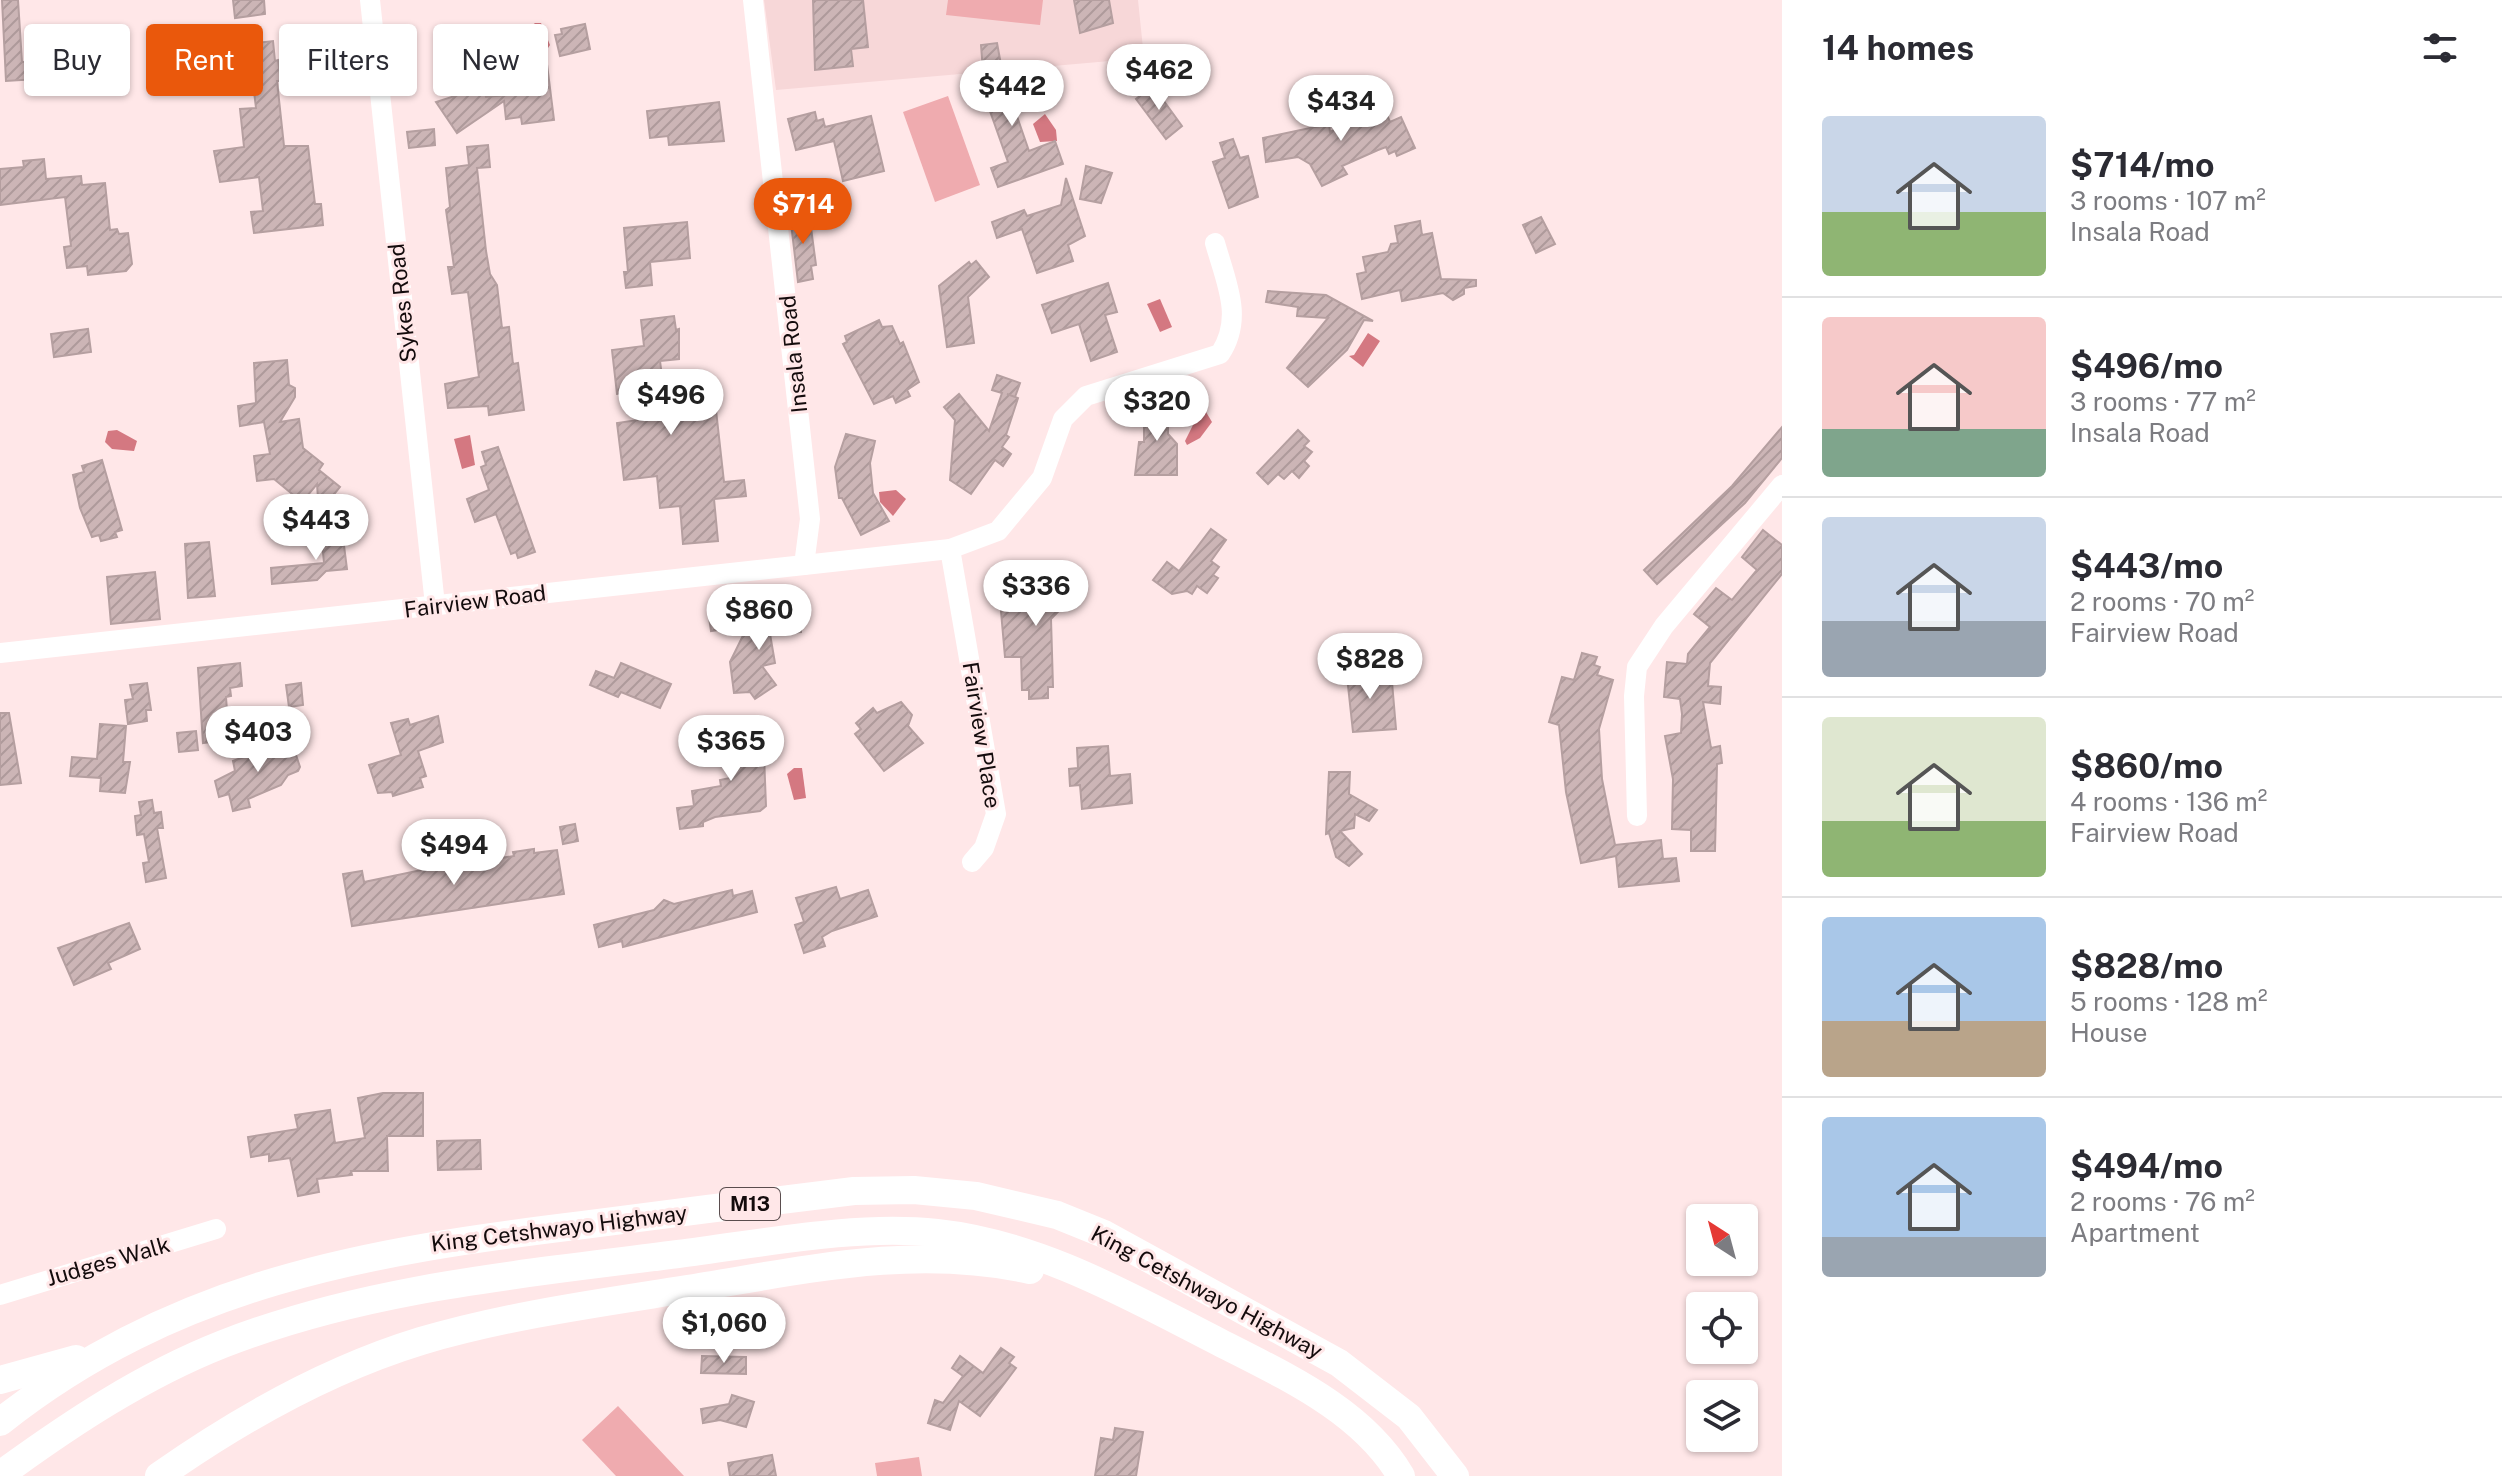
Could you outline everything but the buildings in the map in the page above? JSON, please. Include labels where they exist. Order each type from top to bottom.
[{"type":"highway","name":"King Cetshwayo Highway","points":[[0,1422],[119,1344],[174,1316],[319,1267],[437,1243],[854,1191],[914,1190],[976,1196],[1057,1215],[1104,1234],[1339,1363],[1409,1417],[1455,1476]]},
{"type":"highway","name":"King Cetshwayo Highway","points":[[0,1475],[103,1404],[166,1370],[223,1344],[311,1314],[399,1294],[729,1247],[873,1232],[935,1232],[997,1243],[1054,1260],[1257,1362],[1329,1404],[1373,1440],[1401,1476]]},
{"type":"highway","points":[[159,1476],[267,1406],[316,1381],[420,1342],[495,1322],[831,1265],[887,1259],[1003,1264],[1105,1286]]},
{"type":"highway","points":[[0,1380],[54,1367],[119,1344]]},
{"type":"street","name":"Sykes Road","points":[[370,0],[435,605]]},
{"type":"street","name":"Insala Road","points":[[753,0],[810,519],[804,565]]},
{"type":"street","points":[[950,549],[998,531],[1042,478],[1063,419],[1086,396],[1220,354],[1231,337],[1234,321],[1215,243]]},
{"type":"street","points":[[1637,816],[1634,696],[1637,667],[1664,626],[1782,485]]},
{"type":"street","name":"Fairview Road","points":[[0,653],[950,549]]},
{"type":"street","name":"Fairview Place","points":[[950,549],[996,814],[984,848],[972,862]]},
{"type":"street","name":"Judges Walk","points":[[0,1295],[216,1229]]},
{"type":"shaded area","points":[[764,0],[1138,0],[1144,58],[776,90]]},
{"type":"shaded area","points":[[948,0],[1043,0],[1040,25],[946,15]]},
{"type":"shaded area","points":[[948,96],[980,185],[935,202],[903,112]]},
{"type":"shaded area","points":[[1045,114],[1056,130],[1057,141],[1040,142],[1033,124]]},
{"type":"shaded area","points":[[1160,299],[1172,327],[1160,332],[1147,304]]},
{"type":"shaded area","points":[[1368,333],[1380,341],[1363,367],[1349,356],[1354,355]]},
{"type":"shaded area","points":[[1206,412],[1212,422],[1200,438],[1187,445],[1185,441],[1198,415]]},
{"type":"shaded area","points":[[117,430],[137,441],[134,451],[112,449],[105,442],[108,431]]},
{"type":"shaded area","points":[[470,435],[475,465],[462,469],[454,439]]},
{"type":"shaded area","points":[[896,490],[906,499],[893,516],[880,502],[879,492]]},
{"type":"shaded area","points":[[794,768],[802,768],[806,798],[794,800],[787,774]]},
{"type":"shaded area","points":[[618,1406],[684,1476],[616,1476],[582,1440]]},
{"type":"shaded area","points":[[919,1457],[922,1476],[877,1476],[875,1463]]}]
